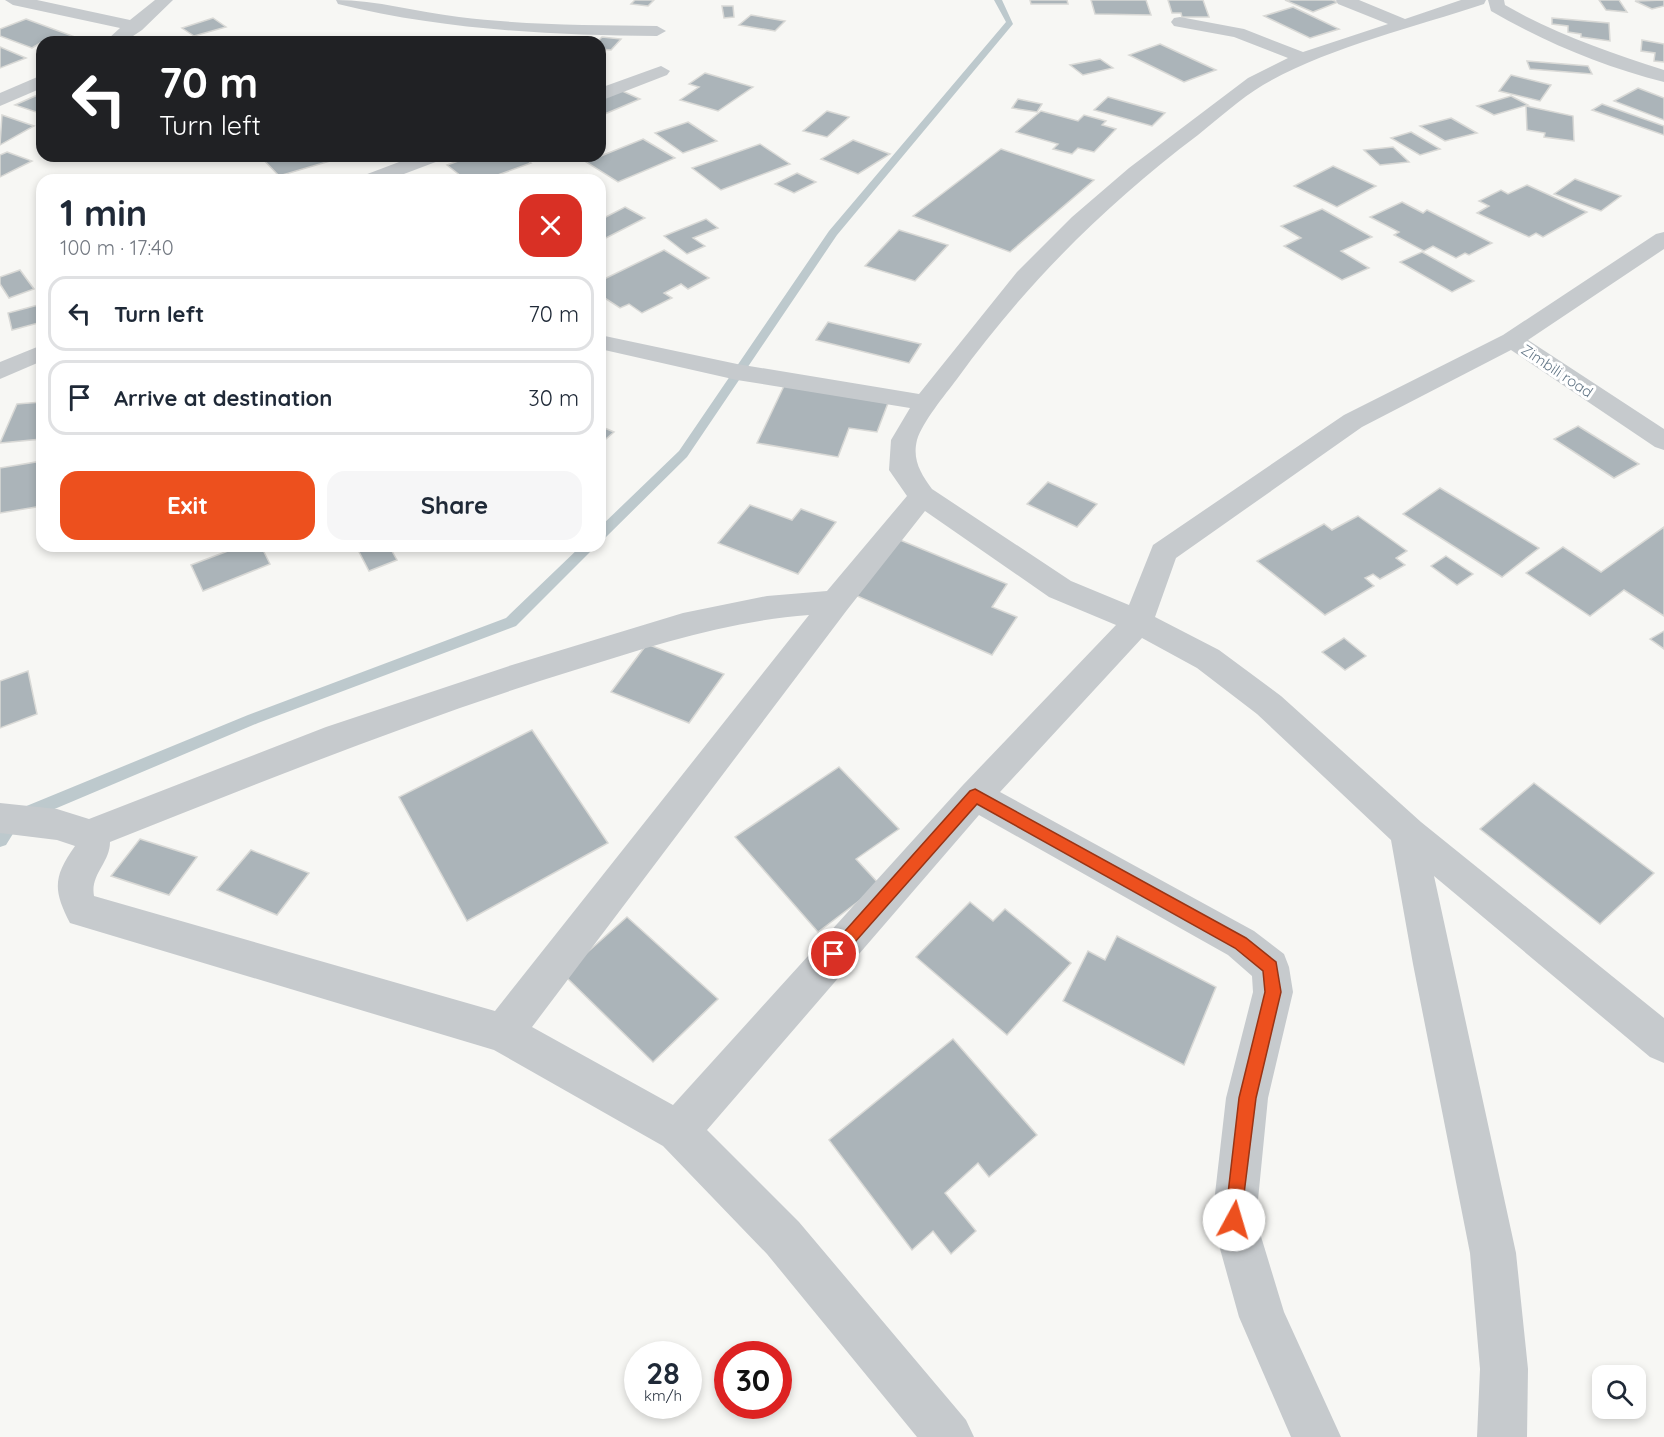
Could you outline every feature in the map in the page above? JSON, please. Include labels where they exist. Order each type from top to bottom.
[{"type":"street","points":[[13,0],[136,26]]},
{"type":"street","points":[[122,36],[165,0]]},
{"type":"street","points":[[344,0],[402,15],[458,22],[577,30],[657,31]]},
{"type":"street","points":[[1344,0],[1403,24]]},
{"type":"street","points":[[1478,0],[1303,58],[1254,82],[1192,127],[1136,172],[1080,222],[1026,277],[926,403],[904,440],[903,470],[922,496],[1060,589],[1138,622],[1209,659],[1269,705],[1408,833],[1664,1043]]},
{"type":"street","points":[[1496,0],[1497,7],[1514,17],[1615,60],[1664,76]]},
{"type":"street","points":[[1180,22],[1238,33],[1303,58]]},
{"type":"street","points":[[606,93],[661,72]]},
{"type":"street","points":[[0,100],[36,84]]},
{"type":"street","points":[[385,174],[418,162]]},
{"type":"street","name":"Zimbili road","points":[[1660,246],[1512,340],[1664,441]]},
{"type":"street","points":[[678,1131],[975,795],[1138,622],[1163,552],[1353,422],[1512,340]]},
{"type":"street","points":[[606,343],[737,372],[926,403]]},
{"type":"street","points":[[0,372],[36,355]]},
{"type":"street","points":[[0,372],[36,369]]},
{"type":"street","points":[[502,1033],[836,602],[922,496]]},
{"type":"street","points":[[89,835],[338,737],[512,677],[683,625],[767,607],[836,602]]},
{"type":"street","points":[[975,795],[1241,943],[1270,967],[1273,992],[1247,1098],[1234,1220],[1262,1317],[1316,1437]]},
{"type":"street","points":[[0,818],[73,828],[89,835],[93,842],[92,850],[75,877],[75,897],[83,911],[502,1033],[678,1131],[783,1238],[949,1437]]},
{"type":"street","points":[[1408,833],[1432,964],[1493,1253],[1504,1369],[1502,1437]]},
{"type":"building","points":[[635,0],[654,0],[648,6],[631,4]]},
{"type":"building","points":[[1030,0],[1067,0],[1068,4],[1031,4]]},
{"type":"building","points":[[1091,0],[1146,0],[1151,15],[1095,14]]},
{"type":"building","points":[[1168,0],[1203,0],[1209,17],[1182,17],[1181,13],[1172,13]]},
{"type":"building","points":[[1285,0],[1332,0],[1338,2],[1313,12]]},
{"type":"building","points":[[1599,0],[1619,0],[1627,12],[1606,10]]},
{"type":"building","points":[[1664,0],[1664,6],[1652,9],[1635,1]]},
{"type":"building","points":[[722,6],[733,6],[734,17],[724,18]]},
{"type":"building","points":[[1293,7],[1339,29],[1310,38],[1264,16]]},
{"type":"building","points":[[751,15],[785,21],[775,31],[739,25]]},
{"type":"building","points":[[213,18],[226,27],[194,36],[182,28]]},
{"type":"building","points":[[1552,18],[1609,23],[1610,41],[1581,37],[1581,34],[1568,32],[1568,26],[1552,24]]},
{"type":"building","points":[[26,19],[72,36],[36,36],[36,46],[32,48],[0,36],[0,29]]},
{"type":"building","points":[[606,37],[621,39],[611,50],[606,50]]},
{"type":"building","points":[[1642,40],[1664,44],[1664,62],[1654,61],[1655,53],[1641,51]]},
{"type":"building","points":[[1160,44],[1216,70],[1184,82],[1129,55]]},
{"type":"building","points":[[0,47],[26,58],[0,68]]},
{"type":"building","points":[[1100,59],[1113,68],[1083,75],[1070,65]]},
{"type":"building","points":[[1527,61],[1588,66],[1592,74],[1530,69]]},
{"type":"building","points":[[705,73],[753,87],[718,111],[680,100],[699,87],[689,84]]},
{"type":"building","points":[[1511,75],[1551,85],[1540,101],[1499,91]]},
{"type":"building","points":[[1638,88],[1664,98],[1664,120],[1614,101]]},
{"type":"building","points":[[620,90],[640,99],[606,113],[606,96]]},
{"type":"building","points":[[36,96],[36,112],[15,105]]},
{"type":"building","points":[[1511,96],[1528,105],[1494,115],[1477,106]]},
{"type":"building","points":[[1108,97],[1165,113],[1152,126],[1094,110]]},
{"type":"building","points":[[1018,99],[1042,104],[1037,112],[1012,108]]},
{"type":"building","points":[[1602,104],[1664,126],[1664,135],[1592,110]]},
{"type":"building","points":[[1526,106],[1573,116],[1574,141],[1544,137],[1545,133],[1527,130]]},
{"type":"building","points":[[827,111],[849,117],[827,137],[803,131]]},
{"type":"building","points":[[1041,111],[1078,121],[1084,115],[1106,121],[1102,125],[1116,129],[1094,152],[1078,148],[1072,154],[1053,149],[1058,144],[1016,132]]},
{"type":"building","points":[[2,115],[34,126],[0,145]]},
{"type":"building","points":[[1451,118],[1477,133],[1445,141],[1420,126]]},
{"type":"building","points":[[688,122],[717,141],[683,153],[655,133]]},
{"type":"building","points":[[1411,132],[1440,149],[1420,155],[1391,138]]},
{"type":"building","points":[[643,139],[675,158],[618,182],[586,162],[606,162],[606,154]]},
{"type":"building","points":[[853,140],[890,154],[858,174],[821,159]]},
{"type":"building","points":[[760,144],[790,164],[721,190],[692,168]]},
{"type":"building","points":[[1393,147],[1409,162],[1380,165],[1364,150]]},
{"type":"building","points":[[1001,149],[1094,180],[1010,252],[913,216]]},
{"type":"building","points":[[7,152],[32,161],[0,177],[0,155]]},
{"type":"building","points":[[266,162],[327,162],[286,174],[277,174]]},
{"type":"building","points":[[455,162],[531,163],[501,174],[458,174],[447,165]]},
{"type":"building","points":[[1333,166],[1376,186],[1337,207],[1294,186]]},
{"type":"building","points":[[797,173],[816,182],[794,193],[775,184]]},
{"type":"building","points":[[1575,179],[1621,196],[1601,211],[1554,194]]},
{"type":"building","points":[[1527,185],[1587,212],[1543,237],[1536,233],[1529,237],[1477,213],[1489,206],[1479,201],[1501,190],[1508,194]]},
{"type":"building","points":[[1402,202],[1423,213],[1427,210],[1492,243],[1469,255],[1465,253],[1456,258],[1433,246],[1424,251],[1394,235],[1399,232],[1370,217]]},
{"type":"building","points":[[625,207],[645,218],[606,238],[606,217]]},
{"type":"building","points":[[1322,209],[1372,237],[1341,251],[1369,268],[1342,280],[1284,246],[1301,238],[1281,226]]},
{"type":"building","points":[[706,219],[718,228],[693,238],[705,246],[687,254],[664,236]]},
{"type":"building","points":[[899,230],[948,245],[915,281],[865,266]]},
{"type":"building","points":[[664,250],[709,278],[688,289],[681,284],[664,293],[672,298],[642,313],[629,304],[620,308],[606,299],[606,278]]},
{"type":"building","points":[[1422,252],[1474,281],[1452,292],[1400,262]]},
{"type":"building","points":[[20,270],[34,289],[9,298],[0,284],[0,277]]},
{"type":"building","points":[[36,306],[36,324],[12,330],[8,313]]},
{"type":"building","points":[[828,322],[921,344],[909,363],[816,340]]},
{"type":"building","points":[[784,386],[888,403],[877,432],[849,428],[838,457],[757,443]]},
{"type":"building","points":[[36,402],[36,440],[0,443],[17,404]]},
{"type":"building","points":[[1578,426],[1639,464],[1614,478],[1554,439]]},
{"type":"building","points":[[606,429],[614,432],[606,439]]},
{"type":"building","points":[[36,462],[36,507],[0,513],[0,468]]},
{"type":"building","points":[[1048,482],[1097,504],[1077,527],[1027,504]]},
{"type":"building","points":[[1440,488],[1539,548],[1502,577],[1403,514]]},
{"type":"building","points":[[750,505],[792,520],[801,509],[836,522],[798,574],[718,543]]},
{"type":"building","points":[[1358,516],[1407,551],[1396,558],[1405,565],[1380,579],[1373,574],[1365,578],[1374,586],[1325,615],[1257,561],[1324,524],[1332,530]]},
{"type":"building","points":[[1664,527],[1664,616],[1624,590],[1590,616],[1526,573],[1563,547],[1601,572]]},
{"type":"building","points":[[900,540],[1007,584],[992,607],[1017,617],[992,655],[855,595]]},
{"type":"building","points":[[225,552],[264,552],[270,564],[203,591],[191,565]]},
{"type":"building","points":[[359,552],[392,552],[397,560],[369,571]]},
{"type":"building","points":[[1446,556],[1473,574],[1457,585],[1431,566]]},
{"type":"building","points":[[1664,631],[1664,649],[1650,639]]},
{"type":"building","points":[[1344,638],[1366,656],[1345,670],[1322,652]]},
{"type":"building","points":[[647,644],[724,674],[689,723],[611,692]]},
{"type":"building","points":[[28,671],[37,714],[0,728],[0,681]]},
{"type":"building","points":[[532,730],[608,843],[467,921],[399,797]]},
{"type":"building","points":[[839,767],[899,829],[856,859],[880,885],[818,932],[735,837]]},
{"type":"building","points":[[1534,783],[1654,873],[1600,924],[1480,829]]},
{"type":"building","points":[[140,839],[197,857],[169,895],[111,876]]},
{"type":"building","points":[[251,850],[309,873],[277,915],[217,890]]},
{"type":"building","points":[[970,902],[993,921],[1005,909],[1071,963],[1007,1035],[916,957]]},
{"type":"building","points":[[627,917],[718,999],[653,1062],[563,974]]},
{"type":"building","points":[[1117,936],[1216,987],[1184,1065],[1063,1001],[1088,951],[1105,960]]},
{"type":"building","points":[[953,1039],[1037,1135],[989,1177],[978,1163],[945,1193],[976,1231],[951,1254],[933,1231],[912,1250],[829,1140]]},
{"type":"waterway","points":[[606,529],[683,454],[833,233],[1010,22],[998,0]]},
{"type":"waterway","points":[[0,840],[13,819],[253,719],[511,622],[583,552]]},
{"type":"route","points":[[834,954],[975,795],[1241,943],[1270,967],[1273,992],[1247,1098],[1234,1220]]}]
